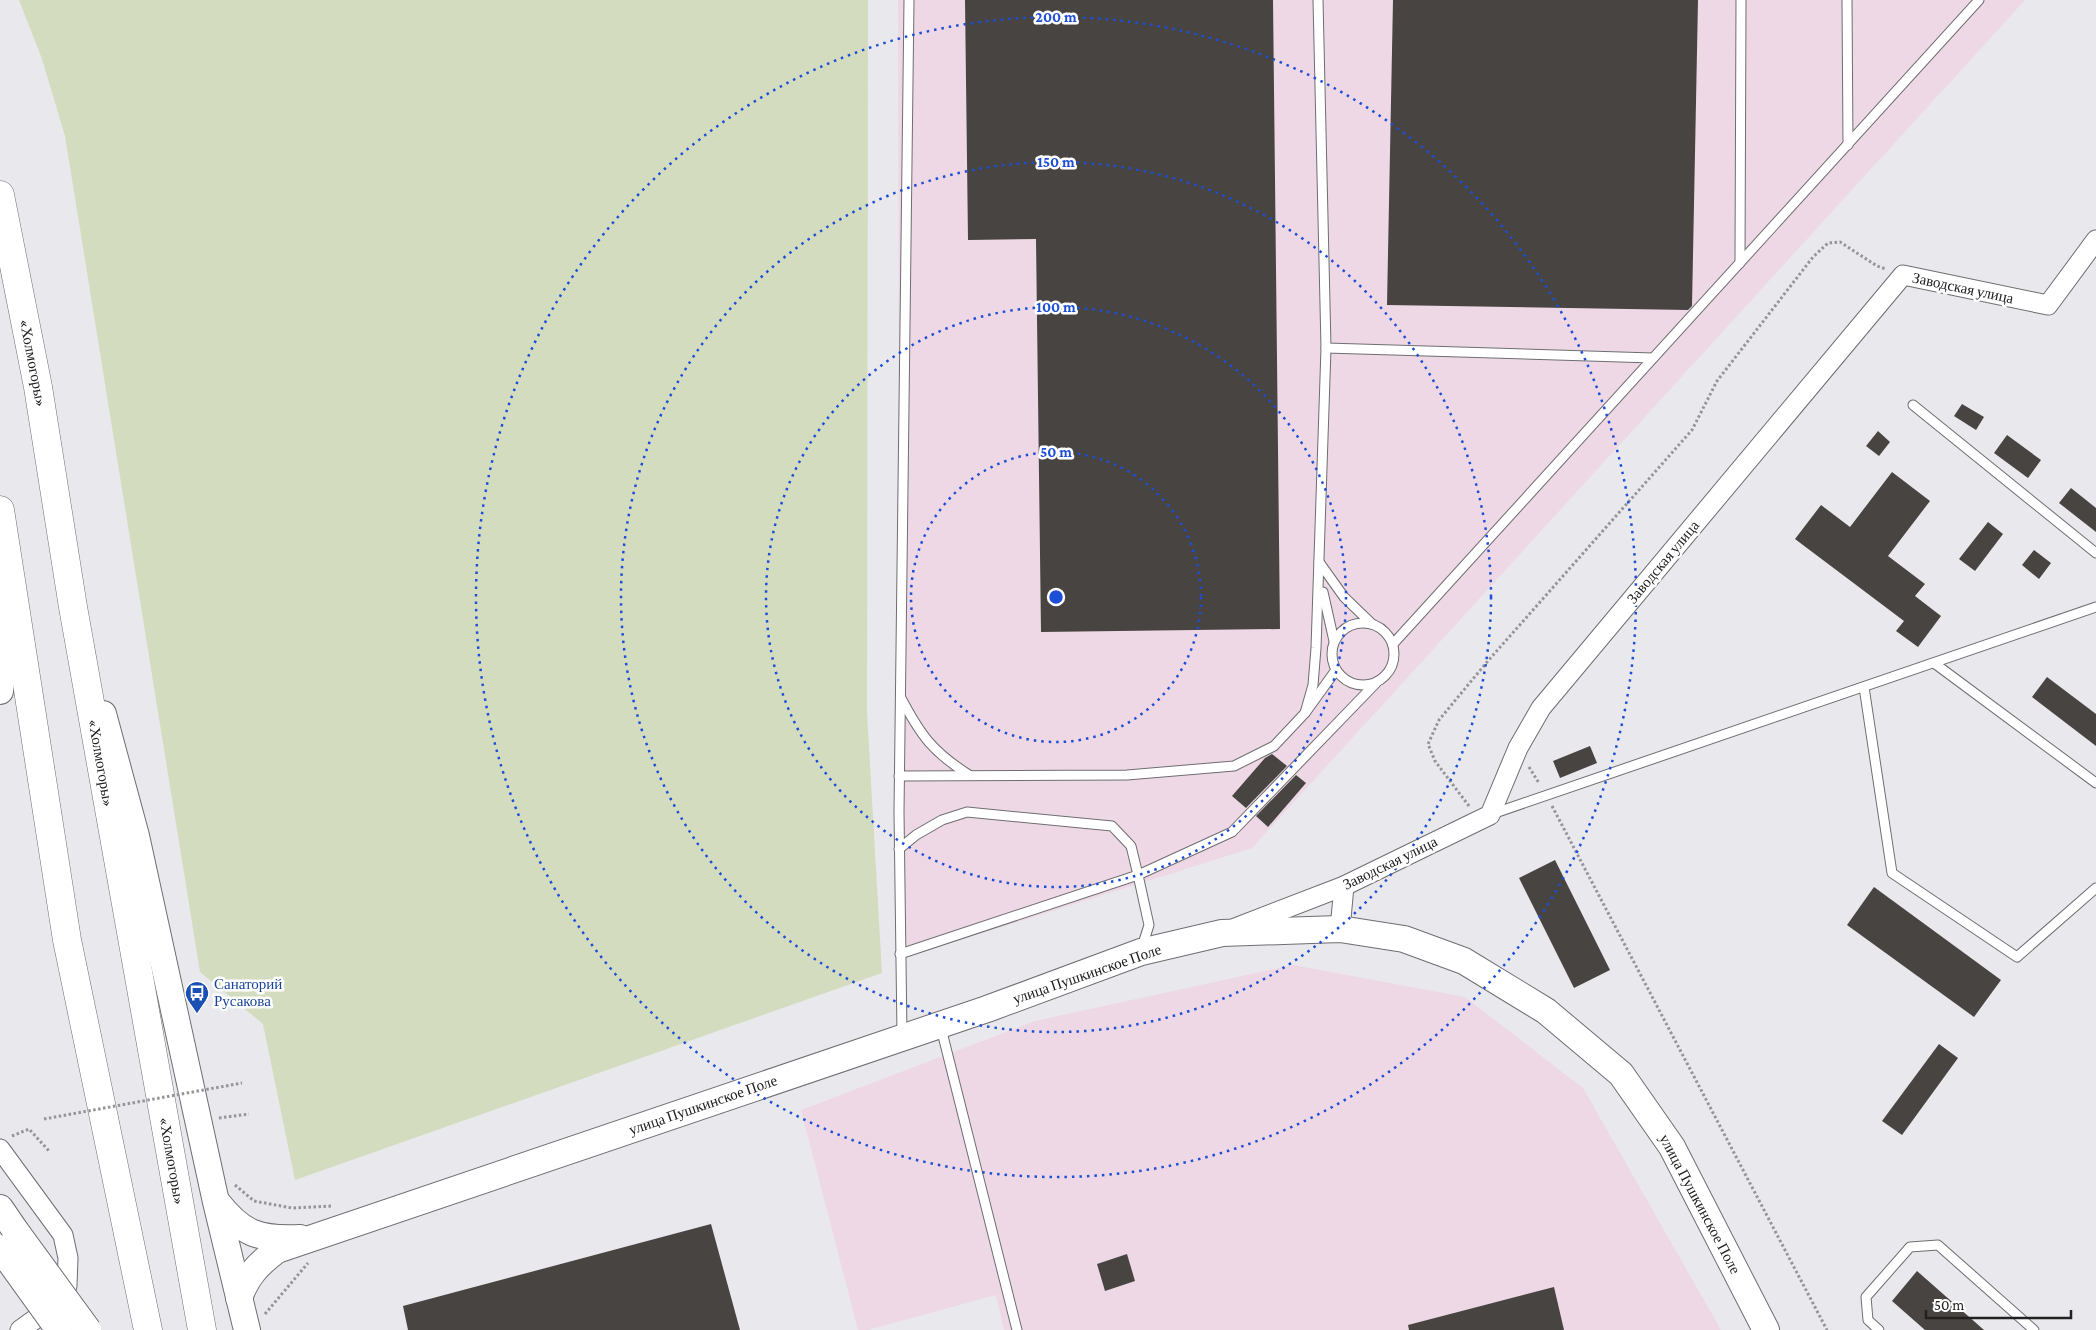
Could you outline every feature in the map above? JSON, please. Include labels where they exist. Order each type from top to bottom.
[{"type":"highway","name":"«Холмогоры»","points":[[0,195],[38,387],[73,607],[202,1330]]},
{"type":"highway","points":[[0,510],[68,940],[148,1330]]},
{"type":"main road","points":[[0,691],[10,570]]},
{"type":"main road","points":[[73,607],[136,836],[225,1193],[239,1298],[247,1330]]},
{"type":"main road","name":"улица Пушкинское Поле","points":[[239,1298],[245,1281],[258,1264],[277,1250],[940,1025],[1141,952],[1222,933],[1340,929],[1404,939],[1464,962],[1546,1011],[1621,1074],[1672,1147],[1766,1330]]},
{"type":"main road","name":"улица Пушкинское Поле","points":[[225,1193],[232,1221],[249,1232],[276,1239],[313,1237]]},
{"type":"main road","points":[[0,1208],[8,1239],[59,1330]]},
{"type":"main road","points":[[8,1239],[88,1330]]},
{"type":"street","name":"Заводская улица","points":[[1222,933],[1344,886],[1484,818],[1518,748],[1541,708],[1903,275],[2048,305],[2096,240]]},
{"type":"street","points":[[1340,929],[1344,886]]},
{"type":"street","points":[[4,1143],[63,1235],[68,1258],[67,1286],[59,1302],[20,1330]]},
{"type":"lane","points":[[902,1038],[899,849],[909,0]]},
{"type":"lane","points":[[1305,713],[1313,685],[1316,648],[1326,348],[1318,0]]},
{"type":"lane","points":[[1740,263],[1741,0]]},
{"type":"lane","points":[[1846,0],[1848,145]]},
{"type":"lane","points":[[1393,644],[1979,0]]},
{"type":"lane","points":[[1326,348],[1653,358]]},
{"type":"lane","points":[[1913,405],[2096,553]]},
{"type":"lane","points":[[900,954],[1138,876],[1232,832],[1376,682],[1388,673],[1394,659],[1393,644],[1385,632],[1372,624],[1344,597],[1319,562]]},
{"type":"lane","points":[[1319,562],[1324,606],[1334,641]]},
{"type":"lane","points":[[1484,818],[2096,607]]},
{"type":"lane","points":[[1372,624],[1357,623],[1343,629],[1334,641],[1331,656],[1336,670],[1347,681],[1361,685],[1376,682]]},
{"type":"lane","points":[[1934,663],[2096,783]]},
{"type":"lane","points":[[900,776],[1127,775],[1234,766],[1274,746],[1305,713],[1336,670]]},
{"type":"lane","points":[[1864,687],[1892,874],[2017,957],[2096,888]]},
{"type":"lane","points":[[901,698],[927,742],[943,759],[969,776]]},
{"type":"lane","points":[[899,849],[916,835],[942,820],[967,812],[1112,826],[1131,846],[1138,876],[1148,925],[1141,952]]},
{"type":"lane","points":[[940,1025],[1017,1330]]},
{"type":"lane","points":[[1879,1330],[1868,1320],[1866,1297],[1910,1247],[1938,1246],[2034,1330]]},
{"type":"path","points":[[1484,818],[1435,761],[1428,744],[1439,720],[1487,662],[1692,430],[1717,382],[1813,257],[1828,243],[1840,242],[1877,266],[1903,275]]},
{"type":"path","points":[[1518,748],[1547,796],[1827,1330]]},
{"type":"path","points":[[44,1120],[242,1083]]},
{"type":"path","points":[[218,1128],[215,1118],[249,1114]]},
{"type":"path","points":[[4,1143],[29,1130],[50,1152]]},
{"type":"path","points":[[225,1193],[292,1208],[336,1206]]},
{"type":"shaded area","points":[[898,0],[2025,0],[1252,848],[900,959]]},
{"type":"shaded area","points":[[1293,965],[1465,997],[1583,1088],[1721,1330],[1004,1330],[996,1295],[868,1330],[858,1330],[801,1110],[1035,1021]]},
{"type":"green space","points":[[19,0],[868,0],[867,713],[882,973],[295,1180],[263,1024],[200,972],[65,136],[42,59]]},
{"type":"building","points":[[965,0],[1273,0],[1280,629],[1041,632],[1036,239],[968,240]]},
{"type":"building","points":[[1393,0],[1698,0],[1692,306],[1688,310],[1387,305]]},
{"type":"building","points":[[1962,404],[1984,417],[1976,430],[1954,416]]},
{"type":"building","points":[[1878,431],[1890,442],[1879,456],[1866,446]]},
{"type":"building","points":[[2007,435],[2041,460],[2028,478],[1994,453]]},
{"type":"building","points":[[1892,472],[1930,501],[1888,556],[1925,584],[1915,596],[1941,616],[1918,647],[1896,631],[1904,621],[1795,539],[1821,505],[1850,527]]},
{"type":"building","points":[[2071,488],[2096,508],[2096,532],[2059,503]]},
{"type":"building","points":[[1988,522],[2003,534],[1975,571],[1959,559]]},
{"type":"building","points":[[2034,550],[2051,563],[2039,579],[2022,565]]},
{"type":"building","points":[[2047,677],[2096,714],[2096,746],[2032,697]]},
{"type":"building","points":[[1590,746],[1597,763],[1560,778],[1553,761]]},
{"type":"building","points":[[1272,754],[1287,766],[1246,808],[1232,796],[1265,758]]},
{"type":"building","points":[[1296,775],[1306,783],[1268,827],[1256,816]]},
{"type":"building","points":[[1555,860],[1610,970],[1574,988],[1519,878]]},
{"type":"building","points":[[1874,887],[2001,980],[1974,1017],[1847,925]]},
{"type":"building","points":[[1939,1044],[1958,1058],[1902,1135],[1882,1121]]},
{"type":"building","points":[[711,1224],[740,1330],[408,1330],[403,1306]]},
{"type":"building","points":[[1127,1254],[1135,1281],[1105,1291],[1097,1264]]},
{"type":"building","points":[[1917,1271],[1984,1330],[1925,1330],[1892,1301]]},
{"type":"building","points":[[1554,1287],[1564,1330],[1409,1330],[1408,1325]]},
{"type":"place","name":"Санаторий Русакова","points":[[197,1014]]}]
